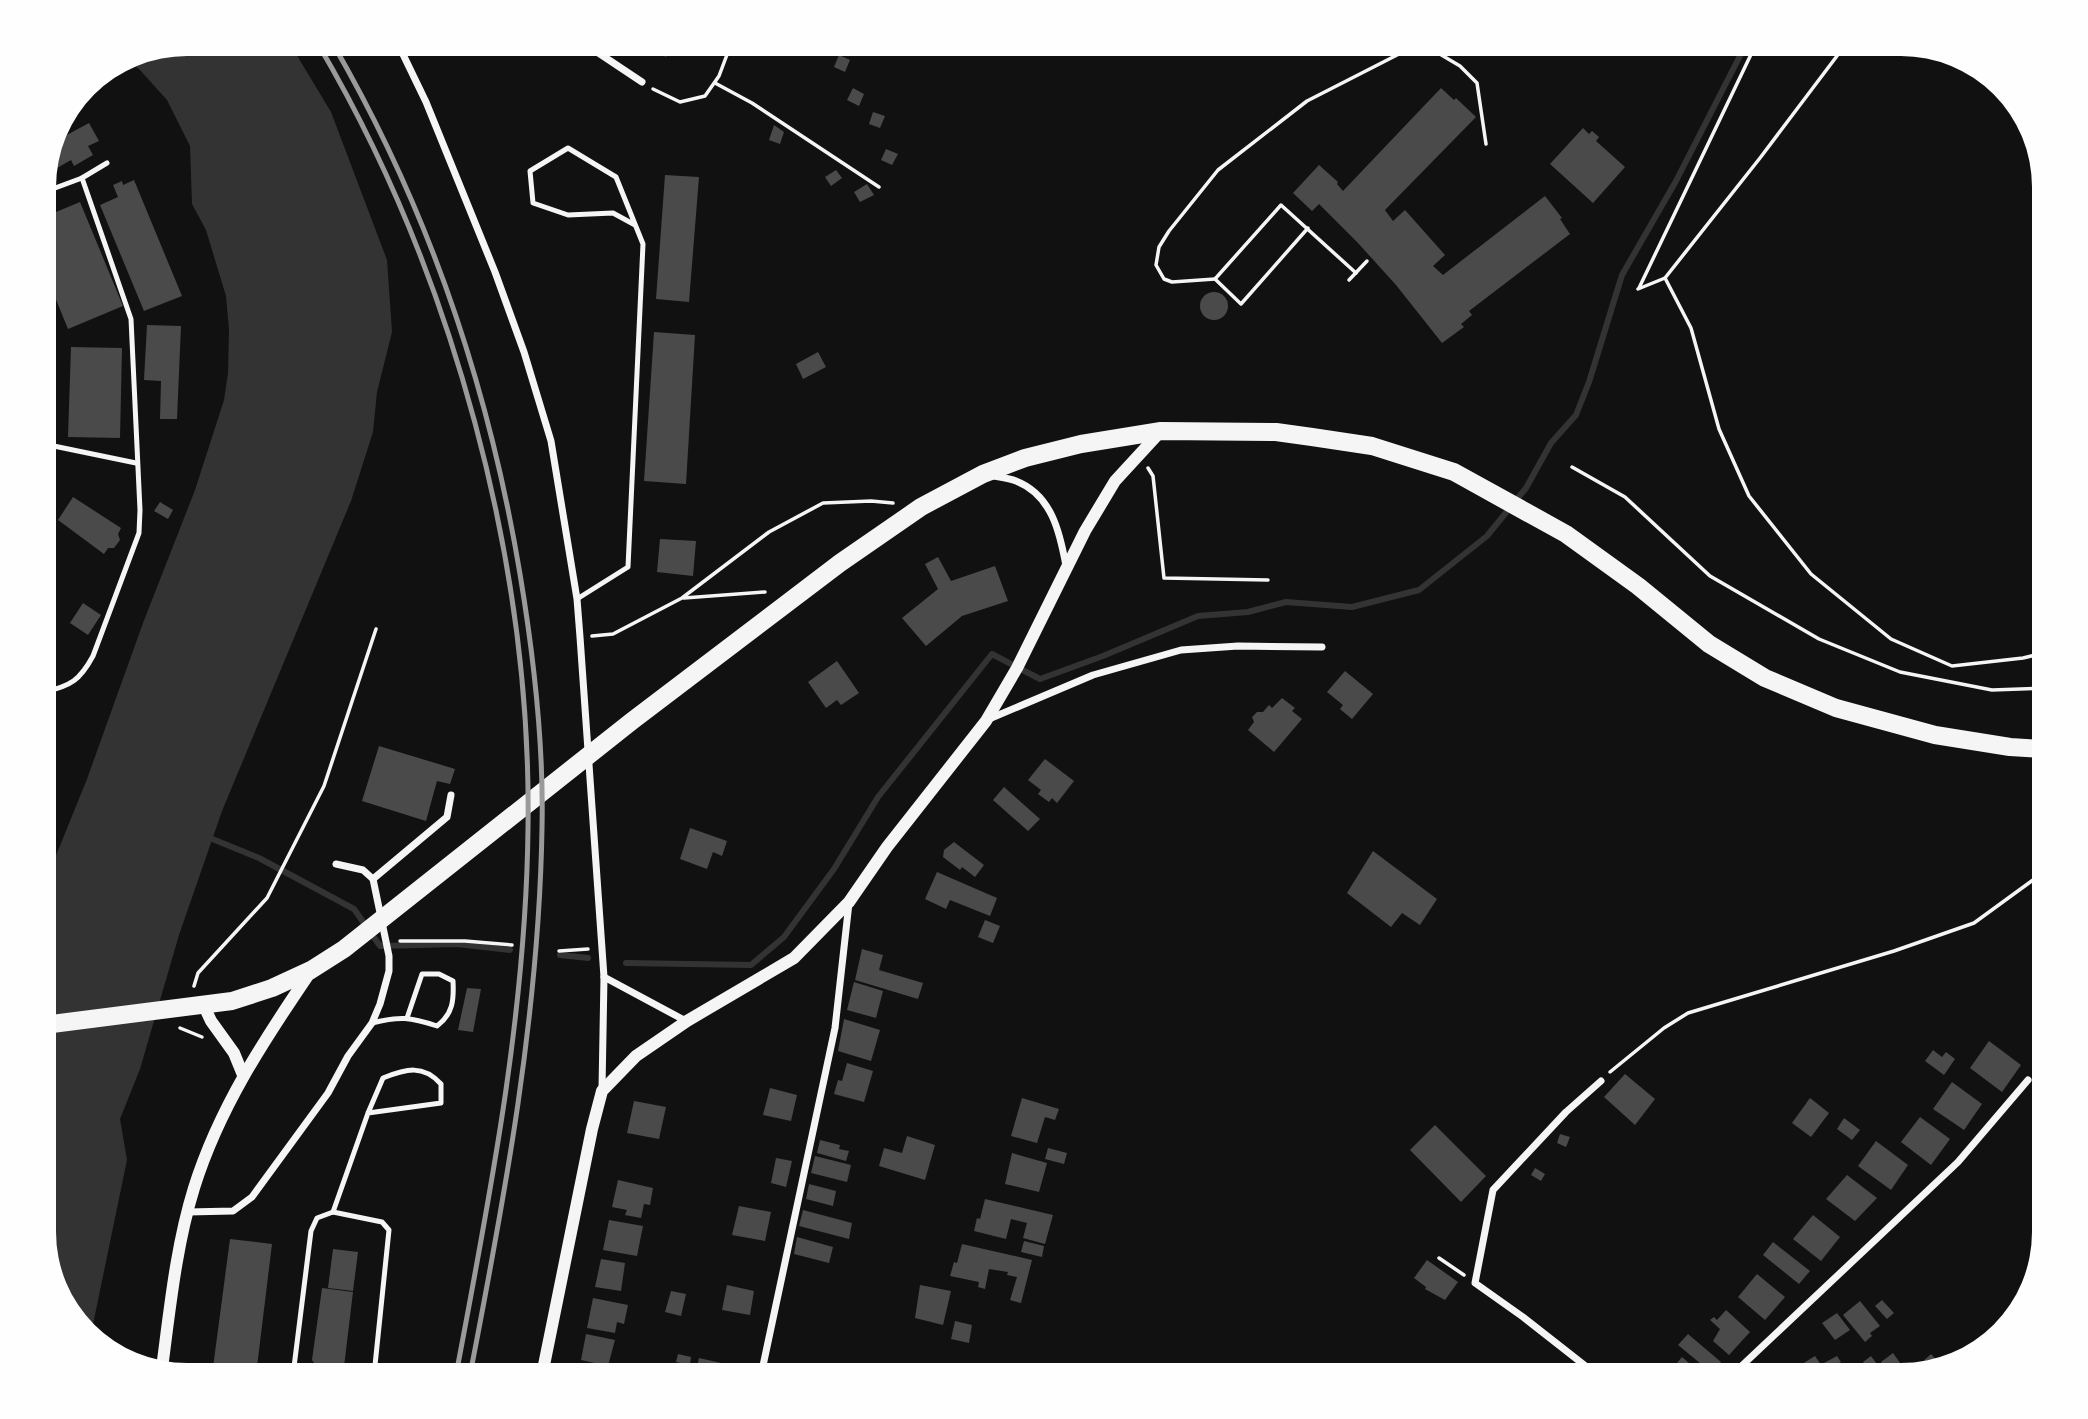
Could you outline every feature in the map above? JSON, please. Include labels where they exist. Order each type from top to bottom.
[{"type":"main road","points":[[56,1023],[195,1007],[232,1000],[272,988],[311,970],[344,949],[632,721],[840,563],[921,507],[983,474],[1025,458],[1081,444],[1161,431],[1276,432],[1372,446],[1454,472],[1566,534],[1638,586],[1709,644],[1734,661],[1776,683],[1836,708],[1935,735],[2010,747],[2032,748]]},
{"type":"street","points":[[406,56],[495,272],[524,352],[551,441],[576,599],[604,977],[602,1091],[544,1363]]},
{"type":"street","points":[[603,56],[642,82]]},
{"type":"street","points":[[602,1091],[636,1056],[687,1021],[794,958],[849,902],[887,847],[985,721],[1017,668],[1085,531],[1115,481],[1161,431]]},
{"type":"street","points":[[983,474],[1017,481],[1041,498],[1059,528],[1067,570]]},
{"type":"street","points":[[985,721],[1093,675],[1181,650],[1238,646],[1322,647]]},
{"type":"street","points":[[373,879],[447,817],[452,795]]},
{"type":"street","points":[[188,1212],[233,1211],[252,1197],[321,1103],[348,1056],[372,1023],[386,987],[389,971],[387,942],[373,879],[363,870],[336,864]]},
{"type":"street","points":[[763,1363],[835,1028],[849,902]]},
{"type":"street","points":[[163,1361],[171,1298],[188,1212],[208,1151],[243,1075],[311,970]]},
{"type":"street","points":[[604,977],[687,1021]]},
{"type":"street","points":[[195,1007],[211,1021],[234,1053],[243,1075]]},
{"type":"street","points":[[1745,1363],[1958,1162],[2028,1080]]},
{"type":"street","points":[[1581,1363],[1475,1283],[1493,1190],[1566,1112],[1601,1081]]},
{"type":"lane","points":[[576,599],[628,567],[643,244],[616,177],[568,148],[530,171],[533,203],[569,215],[613,214],[635,225]]},
{"type":"lane","points":[[56,188],[82,178],[107,163]]},
{"type":"lane","points":[[56,689],[76,681],[93,656],[139,533],[131,319],[82,178]]},
{"type":"lane","points":[[56,446],[136,463]]},
{"type":"lane","points":[[372,1023],[396,1017],[438,1026],[447,1019],[454,1000],[453,981],[439,974],[422,974],[407,1018]]},
{"type":"lane","points":[[333,1212],[368,1113],[383,1079],[405,1069],[432,1073],[441,1084],[441,1102],[368,1113]]},
{"type":"lane","points":[[294,1363],[311,1231],[317,1217],[333,1212],[382,1222],[389,1230],[375,1363]]},
{"type":"path","points":[[642,82],[667,98],[680,102],[705,96],[715,83],[725,56]]},
{"type":"path","points":[[1356,272],[1281,205],[1215,279],[1172,282],[1164,279],[1156,265],[1159,247],[1169,231],[1217,170],[1307,101],[1395,56]]},
{"type":"path","points":[[1443,56],[1460,66],[1477,83],[1486,144]]},
{"type":"path","points":[[1750,56],[1638,289],[1665,278],[1837,56]]},
{"type":"path","points":[[715,83],[770,114],[879,187]]},
{"type":"path","points":[[1215,279],[1241,304],[1308,228]]},
{"type":"path","points":[[1349,280],[1367,261]]},
{"type":"path","points":[[1665,278],[1691,328],[1719,429],[1749,496],[1811,574],[1891,639],[1952,666],[2032,656]]},
{"type":"path","points":[[1139,455],[1153,476],[1164,578],[1268,580]]},
{"type":"path","points":[[1572,467],[1625,496],[1710,576],[1819,639],[1900,672],[1992,690],[2032,688]]},
{"type":"path","points":[[580,637],[613,634],[682,598],[769,531],[823,503],[870,501],[921,507]]},
{"type":"path","points":[[682,598],[765,592]]},
{"type":"path","points":[[195,1007],[198,973],[267,898],[324,786],[376,629]]},
{"type":"path","points":[[1601,1081],[1664,1028],[1688,1013],[1894,951],[1974,923],[2032,881]]},
{"type":"path","points":[[387,942],[465,941],[512,945]]},
{"type":"path","points":[[559,951],[601,945]]},
{"type":"path","points":[[1440,1258],[1475,1283]]},
{"type":"shaded area","points":[[297,56],[331,112],[387,260],[392,332],[377,392],[373,432],[351,501],[222,811],[179,935],[140,1069],[120,1119],[127,1160],[93,1323],[83,1312],[66,1282],[56,1241],[56,855],[195,490],[224,400],[228,373],[229,330],[226,296],[206,230],[192,204],[190,146],[167,100],[136,67],[170,57]]},
{"type":"building","points":[[839,56],[850,60],[845,72],[834,67]]},
{"type":"building","points":[[853,88],[864,94],[859,106],[847,100]]},
{"type":"building","points":[[1441,88],[1476,117],[1385,210],[1393,221],[1405,210],[1445,255],[1433,266],[1443,275],[1545,196],[1562,218],[1560,219],[1570,234],[1469,311],[1472,315],[1461,324],[1464,327],[1442,343],[1358,243],[1319,204],[1312,211],[1293,193],[1319,165],[1338,182],[1343,191]]},
{"type":"building","points":[[873,112],[885,116],[880,128],[869,124]]},
{"type":"building","points":[[89,123],[99,141],[88,146],[93,155],[74,166],[71,160],[58,168],[60,153],[67,135]]},
{"type":"building","points":[[774,125],[784,132],[780,144],[769,140]]},
{"type":"building","points":[[1583,128],[1589,134],[1592,131],[1599,137],[1596,141],[1625,167],[1593,203],[1550,164]]},
{"type":"building","points":[[886,149],[898,154],[892,165],[881,160]]},
{"type":"building","points":[[836,170],[842,178],[831,186],[825,177]]},
{"type":"building","points":[[665,175],[699,177],[689,302],[656,299]]},
{"type":"building","points":[[134,180],[182,296],[144,311],[100,205],[118,197],[113,185],[122,181],[123,185]]},
{"type":"building","points":[[867,184],[874,195],[860,202],[854,192]]},
{"type":"building","points":[[80,202],[123,306],[68,329],[56,300],[56,212]]},
{"type":"building","points":[[1214,292],[1224,296],[1228,306],[1224,316],[1214,320],[1204,316],[1200,306],[1204,296]]},
{"type":"building","points":[[147,325],[181,326],[177,419],[160,419],[161,381],[144,380]]},
{"type":"building","points":[[654,332],[695,335],[686,484],[644,481]]},
{"type":"building","points":[[71,347],[122,348],[120,438],[68,437]]},
{"type":"building","points":[[818,352],[826,367],[803,379],[796,364]]},
{"type":"building","points":[[73,497],[121,528],[118,534],[120,540],[114,548],[108,548],[104,554],[58,520]]},
{"type":"building","points":[[160,502],[173,510],[168,519],[154,511]]},
{"type":"building","points":[[660,539],[696,541],[693,576],[657,572]]},
{"type":"building","points":[[938,557],[951,581],[995,566],[1008,601],[962,616],[926,646],[902,618],[938,589],[925,564]]},
{"type":"building","points":[[83,603],[101,615],[88,635],[70,623]]},
{"type":"building","points":[[837,661],[859,693],[841,705],[837,700],[826,708],[808,682]]},
{"type":"building","points":[[1345,671],[1373,694],[1352,719],[1340,709],[1343,705],[1327,692]]},
{"type":"building","points":[[1282,698],[1295,708],[1292,711],[1302,719],[1274,752],[1248,730],[1254,722],[1252,717],[1257,712],[1263,712],[1269,705],[1272,708]]},
{"type":"building","points":[[379,746],[455,769],[450,784],[437,781],[426,821],[362,801]]},
{"type":"building","points":[[1045,759],[1074,781],[1057,803],[1052,798],[1049,802],[1038,794],[1041,790],[1028,780]]},
{"type":"building","points":[[1004,787],[1040,819],[1028,831],[993,800]]},
{"type":"building","points":[[690,828],[727,841],[722,856],[713,852],[707,869],[680,859]]},
{"type":"building","points":[[954,842],[984,865],[975,877],[943,857],[944,850]]},
{"type":"building","points":[[1373,851],[1437,899],[1420,925],[1402,913],[1391,927],[1347,893]]},
{"type":"building","points":[[937,872],[997,898],[990,916],[950,900],[946,909],[925,899]]},
{"type":"building","points":[[985,920],[1000,926],[993,943],[978,937]]},
{"type":"building","points":[[862,949],[883,955],[879,970],[923,983],[918,999],[855,980]]},
{"type":"building","points":[[854,982],[883,991],[876,1018],[847,1010]]},
{"type":"building","points":[[467,988],[481,989],[473,1032],[458,1030]]},
{"type":"building","points":[[844,1019],[880,1030],[871,1061],[838,1051]]},
{"type":"building","points":[[1989,1041],[2021,1065],[2002,1092],[1970,1068]]},
{"type":"building","points":[[1933,1050],[1942,1057],[1946,1052],[1955,1059],[1944,1075],[1925,1061]]},
{"type":"building","points":[[847,1063],[873,1071],[864,1102],[834,1094],[838,1080],[842,1081]]},
{"type":"building","points":[[1625,1074],[1655,1099],[1635,1125],[1604,1097]]},
{"type":"building","points":[[1952,1082],[1982,1104],[1964,1130],[1933,1109]]},
{"type":"building","points":[[770,1088],[797,1095],[791,1121],[763,1115]]},
{"type":"building","points":[[1022,1098],[1059,1109],[1055,1120],[1045,1117],[1037,1143],[1011,1136]]},
{"type":"building","points":[[1810,1098],[1829,1113],[1811,1137],[1792,1123]]},
{"type":"building","points":[[634,1101],[666,1107],[659,1139],[627,1133]]},
{"type":"building","points":[[1920,1117],[1950,1139],[1931,1165],[1901,1142]]},
{"type":"building","points":[[1844,1118],[1860,1130],[1852,1140],[1837,1129]]},
{"type":"building","points":[[1435,1125],[1486,1176],[1461,1202],[1410,1150]]},
{"type":"building","points":[[1560,1134],[1570,1137],[1566,1147],[1557,1143]]},
{"type":"building","points":[[907,1136],[935,1145],[925,1180],[879,1166],[884,1148],[902,1153]]},
{"type":"building","points":[[820,1140],[840,1145],[839,1149],[849,1151],[846,1161],[817,1153]]},
{"type":"building","points":[[1876,1141],[1908,1165],[1891,1190],[1858,1166]]},
{"type":"building","points":[[1048,1148],[1067,1153],[1064,1164],[1045,1159]]},
{"type":"building","points":[[1012,1153],[1047,1163],[1039,1192],[1005,1184]]},
{"type":"building","points":[[815,1156],[851,1165],[847,1182],[811,1173]]},
{"type":"building","points":[[776,1158],[792,1161],[786,1187],[771,1183]]},
{"type":"building","points":[[1535,1168],[1545,1174],[1541,1181],[1531,1175]]},
{"type":"building","points":[[1847,1175],[1877,1198],[1855,1221],[1826,1199]]},
{"type":"building","points":[[618,1180],[653,1188],[650,1205],[644,1204],[641,1218],[625,1215],[627,1210],[612,1207]]},
{"type":"building","points":[[809,1184],[836,1191],[833,1206],[806,1199]]},
{"type":"building","points":[[985,1199],[1053,1215],[1045,1244],[1023,1238],[1027,1223],[1011,1219],[1006,1239],[974,1231]]},
{"type":"building","points":[[739,1206],[771,1212],[765,1241],[732,1235]]},
{"type":"building","points":[[803,1210],[852,1223],[849,1239],[799,1226]]},
{"type":"building","points":[[1813,1215],[1840,1237],[1821,1261],[1793,1239]]},
{"type":"building","points":[[609,1220],[643,1226],[637,1256],[603,1250]]},
{"type":"building","points":[[797,1237],[833,1247],[829,1263],[794,1254]]},
{"type":"building","points":[[230,1239],[272,1244],[257,1363],[214,1363]]},
{"type":"building","points":[[1024,1241],[1044,1246],[1042,1257],[1021,1252]]},
{"type":"building","points":[[1773,1242],[1810,1271],[1799,1284],[1763,1255]]},
{"type":"building","points":[[962,1244],[1032,1260],[1021,1303],[1010,1300],[1017,1277],[1007,1275],[1008,1272],[989,1269],[985,1289],[978,1287],[979,1282],[950,1276]]},
{"type":"building","points":[[333,1249],[358,1252],[353,1291],[328,1288]]},
{"type":"building","points":[[601,1259],[625,1263],[621,1291],[595,1287]]},
{"type":"building","points":[[1427,1260],[1458,1282],[1445,1300],[1425,1289],[1426,1287],[1414,1278]]},
{"type":"building","points":[[1757,1274],[1785,1297],[1765,1320],[1738,1297]]},
{"type":"building","points":[[727,1285],[754,1291],[750,1315],[722,1310]]},
{"type":"building","points":[[920,1285],[951,1291],[943,1325],[915,1318]]},
{"type":"building","points":[[322,1288],[353,1292],[344,1363],[314,1363],[312,1360]]},
{"type":"building","points":[[671,1291],[686,1294],[681,1316],[665,1312]]},
{"type":"building","points":[[593,1298],[628,1305],[624,1324],[617,1322],[615,1333],[587,1328]]},
{"type":"building","points":[[1882,1300],[1894,1313],[1887,1319],[1875,1306]]},
{"type":"building","points":[[1860,1301],[1880,1326],[1870,1333],[1872,1336],[1865,1342],[1843,1315]]},
{"type":"building","points":[[1726,1310],[1750,1332],[1729,1355],[1713,1341],[1720,1329],[1710,1320],[1714,1317],[1717,1320]]},
{"type":"building","points":[[1837,1313],[1850,1330],[1835,1340],[1822,1323]]},
{"type":"building","points":[[955,1321],[972,1325],[969,1343],[951,1339]]},
{"type":"building","points":[[586,1334],[615,1340],[609,1363],[581,1360]]},
{"type":"building","points":[[1688,1334],[1721,1362],[1700,1363],[1678,1345]]},
{"type":"building","points":[[1893,1353],[1900,1363],[1882,1363]]},
{"type":"building","points":[[678,1354],[691,1357],[690,1363],[676,1362]]},
{"type":"building","points":[[1815,1356],[1820,1363],[1804,1363]]},
{"type":"building","points":[[1837,1356],[1841,1362],[1839,1363],[1824,1363]]},
{"type":"building","points":[[1871,1356],[1876,1363],[1864,1363]]},
{"type":"building","points":[[1682,1357],[1689,1363],[1677,1363]]},
{"type":"building","points":[[699,1358],[721,1363],[698,1363]]},
{"type":"waterway","points":[[626,963],[751,965],[784,937],[834,869],[878,797],[992,654],[1040,679],[1198,616],[1248,612],[1286,602],[1352,607],[1419,590],[1487,536],[1526,488],[1551,443],[1576,415],[1622,275],[1676,181],[1740,56]]},
{"type":"waterway","points":[[205,836],[259,858],[354,909],[380,946],[457,944],[510,950]]},
{"type":"waterway","points":[[560,955],[588,958]]},
{"type":"railway","points":[[325,56],[366,132],[408,225],[444,322],[475,422],[499,524],[516,626],[526,728],[528,828],[521,966],[504,1103],[458,1363]]},
{"type":"railway","points":[[340,56],[398,170],[426,235],[472,368],[507,505],[534,669],[541,764],[542,828],[534,966],[518,1103],[472,1363]]}]
